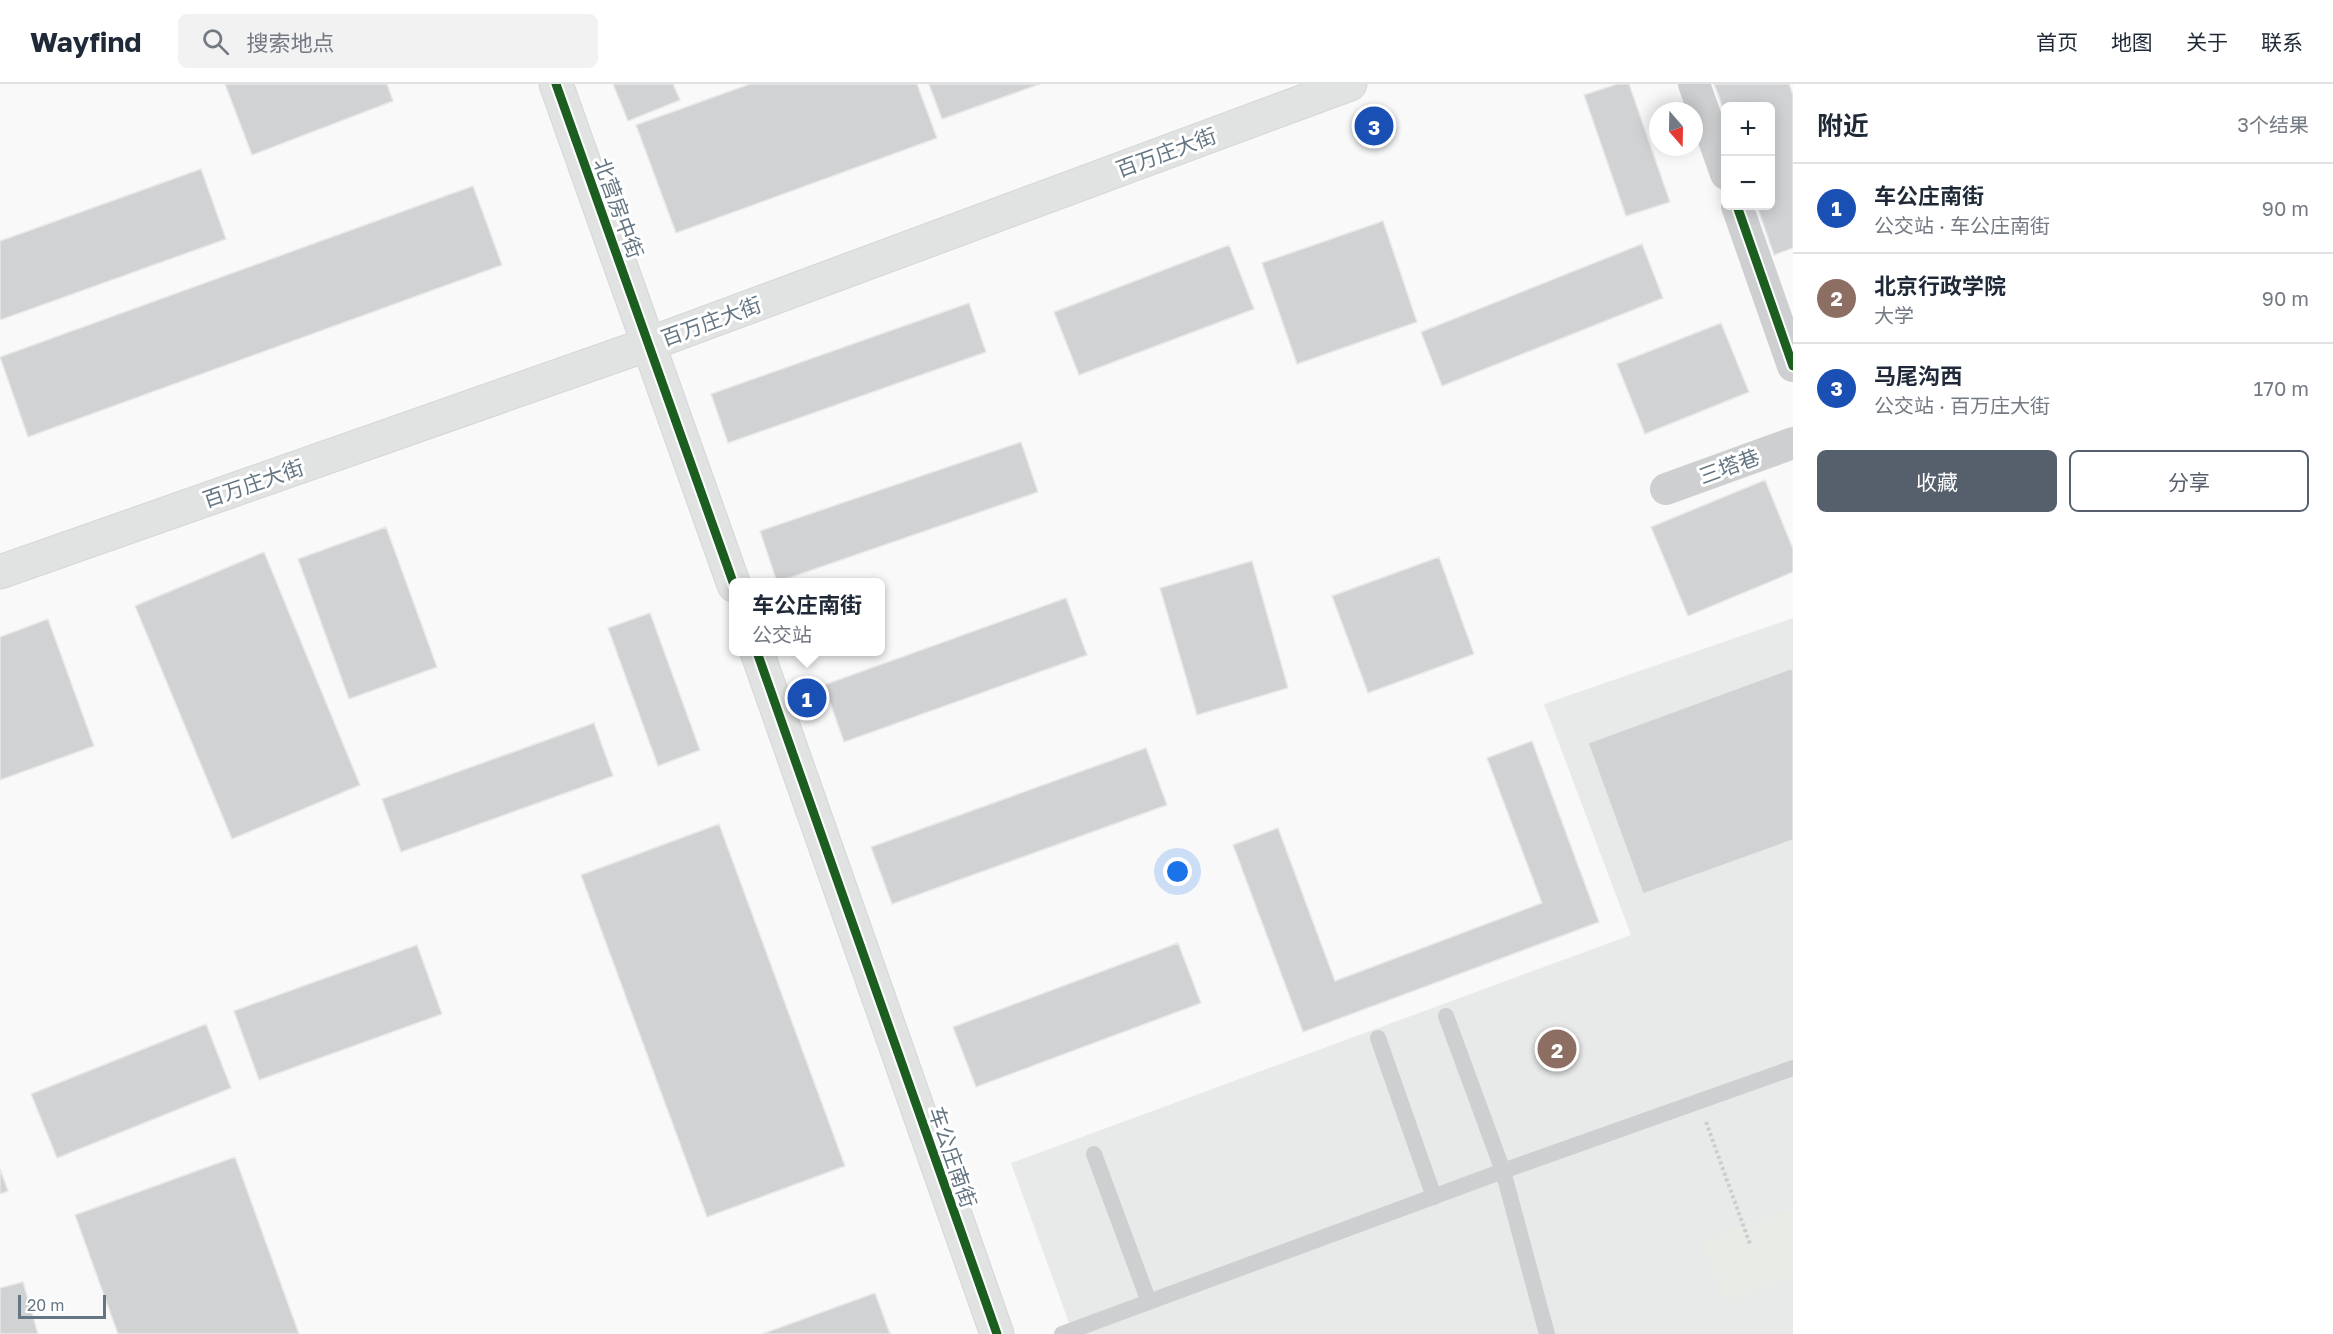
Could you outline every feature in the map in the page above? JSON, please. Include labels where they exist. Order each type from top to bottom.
[{"type":"main road","name":"北营房中街","points":[[556,84],[649,344]]},
{"type":"main road","name":"百万庄大街","points":[[0,572],[649,344],[1350,84]]},
{"type":"main road","points":[[649,344],[732,578]]},
{"type":"main road","name":"车公庄南街","points":[[759,656],[997,1334]]},
{"type":"street","points":[[1694,84],[1721,162]]},
{"type":"street","points":[[1738,210],[1791,352]]},
{"type":"street","name":"三塔巷","points":[[1666,489],[1793,443]]},
{"type":"lane","points":[[1446,1016],[1503,1171],[1546,1334]]},
{"type":"lane","points":[[1378,1038],[1434,1197]]},
{"type":"lane","points":[[1062,1334],[1503,1171],[1793,1068]]},
{"type":"lane","points":[[1094,1154],[1149,1302]]},
{"type":"path","points":[[1699,1102],[1750,1244]]},
{"type":"shaded area","points":[[1793,618],[1793,1334],[1073,1334],[1011,1163],[1631,935],[1544,704]]},
{"type":"shaded area","points":[[1793,1208],[1793,1278],[1724,1303],[1702,1241]]},
{"type":"building","points":[[225,84],[387,84],[393,101],[252,155]]},
{"type":"building","points":[[613,84],[673,84],[680,100],[628,121]]},
{"type":"building","points":[[750,84],[917,84],[937,138],[676,233],[636,125]]},
{"type":"building","points":[[929,84],[1040,84],[942,119]]},
{"type":"building","points":[[1617,84],[1629,84],[1649,142],[1649,156],[1654,156],[1670,202],[1626,216],[1584,95]]},
{"type":"building","points":[[1714,84],[1789,84],[1793,95],[1793,248],[1774,255],[1758,210],[1775,210],[1775,102],[1721,103]]},
{"type":"building","points":[[201,169],[226,239],[0,320],[0,241]]},
{"type":"building","points":[[473,186],[502,265],[28,437],[0,357]]},
{"type":"building","points":[[1383,221],[1417,322],[1297,364],[1262,263]]},
{"type":"building","points":[[1642,244],[1663,298],[1442,386],[1421,332]]},
{"type":"building","points":[[1229,245],[1254,309],[1079,375],[1054,312]]},
{"type":"building","points":[[969,303],[986,352],[728,443],[711,394]]},
{"type":"building","points":[[1721,323],[1749,392],[1645,434],[1617,364]]},
{"type":"building","points":[[1021,442],[1038,492],[789,578],[776,578],[760,531]]},
{"type":"building","points":[[1765,480],[1793,549],[1793,572],[1688,616],[1651,527]]},
{"type":"building","points":[[386,527],[437,667],[349,699],[298,559]]},
{"type":"building","points":[[264,552],[360,785],[232,839],[135,606]]},
{"type":"building","points":[[1439,557],[1474,654],[1368,693],[1332,596]]},
{"type":"building","points":[[1252,561],[1288,688],[1197,715],[1160,588]]},
{"type":"building","points":[[1066,598],[1087,655],[844,742],[824,685]]},
{"type":"building","points":[[650,613],[700,750],[658,766],[608,628]]},
{"type":"building","points":[[48,619],[94,746],[0,780],[0,637]]},
{"type":"building","points":[[1793,668],[1793,840],[1643,894],[1588,743]]},
{"type":"building","points":[[594,723],[613,776],[401,852],[382,799]]},
{"type":"building","points":[[1532,741],[1599,922],[1303,1032],[1233,845],[1278,828],[1335,981],[1542,903],[1487,758]]},
{"type":"building","points":[[1146,748],[1167,805],[892,904],[871,847]]},
{"type":"building","points":[[719,824],[845,1166],[707,1217],[581,875]]},
{"type":"building","points":[[1178,943],[1201,1003],[976,1087],[953,1027]]},
{"type":"building","points":[[417,945],[442,1014],[259,1080],[234,1011]]},
{"type":"building","points":[[206,1024],[231,1088],[57,1158],[31,1094]]},
{"type":"building","points":[[235,1157],[299,1334],[118,1334],[75,1215]]},
{"type":"building","points":[[0,1169],[8,1191],[0,1194]]},
{"type":"building","points":[[23,1282],[38,1334],[0,1334],[0,1288]]},
{"type":"building","points":[[875,1293],[890,1334],[762,1334]]},
{"type":"cycle path","points":[[556,84],[732,578]]},
{"type":"cycle path","points":[[1738,210],[1793,366]]},
{"type":"cycle path","points":[[758,656],[997,1334]]},
{"type":"place","name":"马尾沟西","points":[[1374,126]]},
{"type":"place","name":"车公庄南街","points":[[807,698]]},
{"type":"place","name":"北京行政学院","points":[[1557,1049]]}]
